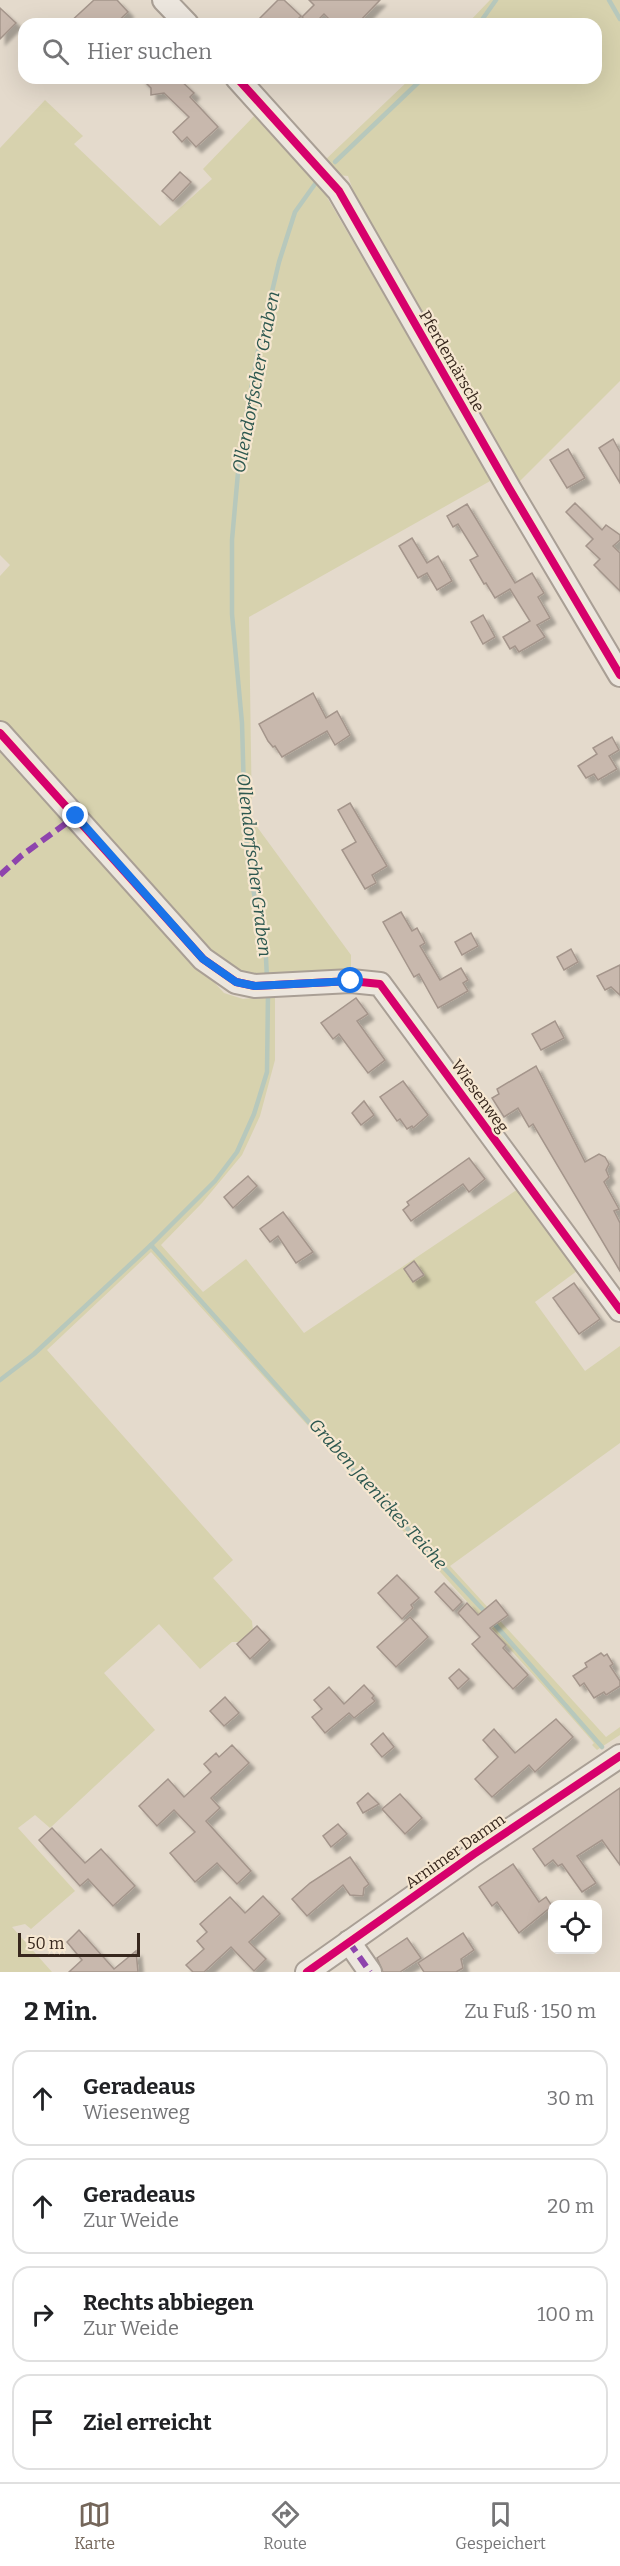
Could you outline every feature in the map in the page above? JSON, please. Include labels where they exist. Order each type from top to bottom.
[{"type":"street","points":[[164,0],[181,18]]},
{"type":"street","name":"Pferdemärsche","points":[[243,84],[328,176],[339,191],[509,488],[620,675]]},
{"type":"street","name":"Wiesenweg","points":[[0,733],[203,959],[236,982],[265,986],[351,981],[380,984],[620,1310]]},
{"type":"street","name":"Arnimer Damm","points":[[308,1972],[620,1756]]},
{"type":"street","points":[[349,1942],[370,1972]]},
{"type":"shaded area","points":[[490,0],[620,0],[620,381],[517,484],[356,199],[348,176],[337,175],[323,162],[405,84],[602,84],[602,18],[473,18]]},
{"type":"shaded area","points":[[45,100],[83,136],[74,144],[160,226],[212,179],[203,169],[255,115],[321,187],[492,480],[249,617],[252,820],[351,955],[351,973],[242,976],[215,955],[0,721],[0,576],[10,565],[0,555],[0,148]]},
{"type":"shaded area","points":[[0,748],[224,993],[243,999],[275,995],[275,1060],[260,1116],[242,1155],[202,1203],[161,1245],[203,1292],[246,1259],[304,1333],[521,1187],[581,1268],[535,1302],[585,1371],[620,1346],[620,1443],[450,1566],[606,1737],[620,1727],[620,1735],[597,1750],[592,1745],[594,1743],[565,1710],[151,1252],[47,1350],[233,1560],[213,1578],[252,1621],[253,1631],[240,1642],[232,1642],[200,1669],[159,1624],[104,1673],[155,1730],[50,1828],[35,1815],[18,1828],[75,1891],[31,1929],[25,1924],[12,1927],[52,1972],[0,1972]]},
{"type":"building","points":[[94,0],[117,0],[128,12],[122,18],[74,18]]},
{"type":"building","points":[[278,0],[284,0],[301,16],[299,18],[260,18]]},
{"type":"building","points":[[309,0],[380,0],[363,18],[328,18],[324,14],[320,18],[303,18],[314,5]]},
{"type":"building","points":[[0,8],[16,23],[0,39]]},
{"type":"building","points":[[147,84],[184,84],[194,93],[190,97],[218,127],[196,147],[187,137],[182,142],[173,132],[189,117],[164,93],[151,95],[151,88]]},
{"type":"building","points":[[180,172],[191,182],[173,201],[162,191]]},
{"type":"building","points":[[613,439],[620,452],[620,483],[599,448]]},
{"type":"building","points":[[568,449],[585,478],[567,488],[550,460]]},
{"type":"building","points":[[575,503],[602,530],[606,525],[620,535],[620,540],[613,546],[620,553],[620,591],[594,565],[600,559],[586,546],[593,539],[566,512]]},
{"type":"building","points":[[467,504],[515,583],[532,573],[544,593],[538,597],[550,618],[537,625],[545,637],[519,652],[515,646],[510,649],[503,637],[530,621],[510,589],[495,598],[470,560],[478,556],[458,524],[453,527],[447,516]]},
{"type":"building","points":[[412,538],[427,563],[438,556],[452,581],[437,590],[427,573],[418,578],[399,546]]},
{"type":"building","points":[[483,615],[495,637],[483,644],[471,622]]},
{"type":"building","points":[[313,693],[326,718],[337,711],[350,735],[335,745],[327,731],[282,757],[275,746],[273,747],[268,741],[259,724]]},
{"type":"building","points":[[612,737],[619,750],[609,756],[617,769],[598,780],[594,774],[586,778],[578,766],[597,754],[593,748]]},
{"type":"building","points":[[350,803],[387,866],[372,875],[376,883],[365,889],[342,850],[356,842],[338,810]]},
{"type":"building","points":[[401,912],[412,931],[417,928],[425,943],[420,946],[440,980],[461,968],[468,980],[463,983],[468,991],[438,1008],[419,974],[414,977],[383,922]]},
{"type":"building","points":[[471,933],[478,946],[462,955],[455,942]]},
{"type":"building","points":[[571,949],[578,962],[564,970],[557,957]]},
{"type":"building","points":[[620,965],[620,995],[611,987],[605,990],[597,976]]},
{"type":"building","points":[[356,998],[368,1014],[357,1021],[385,1060],[368,1073],[339,1034],[333,1039],[321,1023]]},
{"type":"building","points":[[555,1021],[564,1038],[541,1050],[532,1034]]},
{"type":"building","points":[[536,1066],[585,1162],[599,1154],[605,1157],[609,1164],[606,1170],[609,1177],[604,1182],[619,1209],[614,1211],[620,1223],[620,1271],[533,1124],[529,1127],[518,1108],[504,1117],[492,1098],[499,1094],[497,1089]]},
{"type":"building","points":[[403,1081],[428,1115],[413,1128],[412,1126],[407,1129],[400,1119],[397,1121],[380,1097]]},
{"type":"building","points":[[364,1101],[374,1115],[361,1125],[352,1113]]},
{"type":"building","points":[[469,1158],[485,1179],[469,1192],[463,1184],[411,1221],[403,1210],[409,1205],[407,1202]]},
{"type":"building","points":[[248,1176],[257,1186],[233,1208],[224,1197]]},
{"type":"building","points":[[283,1212],[313,1252],[296,1263],[278,1236],[270,1242],[260,1229]]},
{"type":"building","points":[[414,1261],[424,1275],[413,1282],[404,1269]]},
{"type":"building","points":[[574,1283],[600,1319],[579,1334],[553,1298]]},
{"type":"building","points":[[397,1575],[419,1598],[411,1605],[413,1608],[402,1619],[378,1593]]},
{"type":"building","points":[[444,1583],[462,1602],[453,1611],[435,1592]]},
{"type":"building","points":[[496,1600],[508,1615],[490,1628],[506,1645],[503,1648],[528,1675],[513,1689],[472,1644],[480,1637],[458,1613],[467,1603],[478,1615]]},
{"type":"building","points":[[410,1617],[428,1637],[396,1667],[377,1647]]},
{"type":"building","points":[[257,1626],[270,1640],[250,1659],[237,1644]]},
{"type":"building","points":[[601,1653],[604,1656],[607,1654],[613,1664],[610,1666],[620,1681],[620,1686],[606,1695],[604,1692],[594,1698],[584,1683],[580,1686],[573,1676],[587,1667],[585,1663]]},
{"type":"building","points":[[459,1669],[469,1679],[458,1689],[449,1678]]},
{"type":"building","points":[[364,1685],[374,1696],[372,1698],[375,1701],[354,1718],[349,1713],[325,1733],[312,1717],[322,1709],[314,1700],[329,1687],[344,1704]]},
{"type":"building","points":[[225,1697],[239,1713],[224,1726],[210,1711]]},
{"type":"building","points":[[556,1719],[573,1737],[535,1772],[529,1765],[492,1797],[475,1779],[498,1757],[483,1740],[494,1729],[515,1753]]},
{"type":"building","points":[[383,1733],[394,1747],[382,1757],[371,1744]]},
{"type":"building","points":[[232,1745],[249,1763],[211,1798],[220,1808],[206,1821],[251,1871],[237,1884],[217,1863],[195,1882],[170,1853],[195,1832],[174,1810],[157,1826],[139,1806],[168,1779],[184,1797],[211,1772],[204,1764],[216,1753],[219,1757]]},
{"type":"building","points":[[620,1788],[620,1865],[602,1840],[577,1856],[596,1883],[582,1892],[562,1864],[558,1866],[553,1860],[545,1866],[533,1849]]},
{"type":"building","points":[[368,1793],[379,1804],[363,1813],[357,1803]]},
{"type":"building","points":[[400,1794],[422,1818],[405,1834],[382,1809]]},
{"type":"building","points":[[338,1824],[347,1834],[331,1847],[323,1836]]},
{"type":"building","points":[[52,1828],[85,1863],[101,1849],[135,1886],[113,1906],[88,1879],[80,1886],[39,1840]]},
{"type":"building","points":[[350,1857],[369,1884],[364,1888],[363,1896],[350,1895],[343,1885],[307,1916],[292,1899],[310,1883]]},
{"type":"building","points":[[513,1864],[539,1902],[546,1897],[548,1909],[519,1933],[497,1902],[492,1906],[479,1887]]},
{"type":"building","points":[[263,1896],[280,1914],[249,1942],[266,1959],[254,1971],[231,1947],[204,1972],[193,1972],[186,1965],[204,1949],[197,1941],[207,1932],[200,1924],[230,1897],[245,1913]]},
{"type":"building","points":[[79,1930],[114,1969],[136,1951],[138,1972],[69,1972],[82,1960],[67,1942]]},
{"type":"building","points":[[463,1933],[474,1950],[461,1959],[463,1968],[456,1972],[424,1972],[418,1963]]},
{"type":"building","points":[[407,1938],[421,1958],[400,1972],[383,1972],[377,1958]]},
{"type":"waterway","name":"Ollendorfscher Graben","points":[[483,18],[496,0]]},
{"type":"waterway","points":[[609,0],[620,19]]},
{"type":"waterway","name":"Ollendorfscher Graben","points":[[335,162],[417,84]]},
{"type":"waterway","name":"Ollendorfscher Graben","points":[[267,979],[266,958],[250,872],[245,829],[242,723],[232,614],[232,540],[240,450],[258,351],[279,262],[295,212],[315,184]]},
{"type":"waterway","name":"Ollendorfscher Graben","points":[[0,1380],[34,1354],[151,1245],[215,1181],[237,1152],[254,1114],[267,1072],[268,993]]},
{"type":"waterway","name":"Graben Jaenickes Teiche","points":[[151,1245],[324,1439],[486,1613]]},
{"type":"waterway","name":"Graben Jaenickes Teiche","points":[[491,1620],[602,1747]]},
{"type":"marked path","points":[[0,875],[21,856],[76,816]]},
{"type":"marked path","points":[[349,1942],[370,1972]]},
{"type":"cycle path","points":[[242,84],[339,191],[509,488],[620,675]]},
{"type":"cycle path","points":[[0,733],[203,959],[236,982],[255,986],[351,981],[380,984],[620,1310]]},
{"type":"cycle path","points":[[307,1972],[474,1854],[620,1756]]},
{"type":"route","points":[[76,816],[203,959],[219,972],[236,982],[255,986],[351,981]]}]
